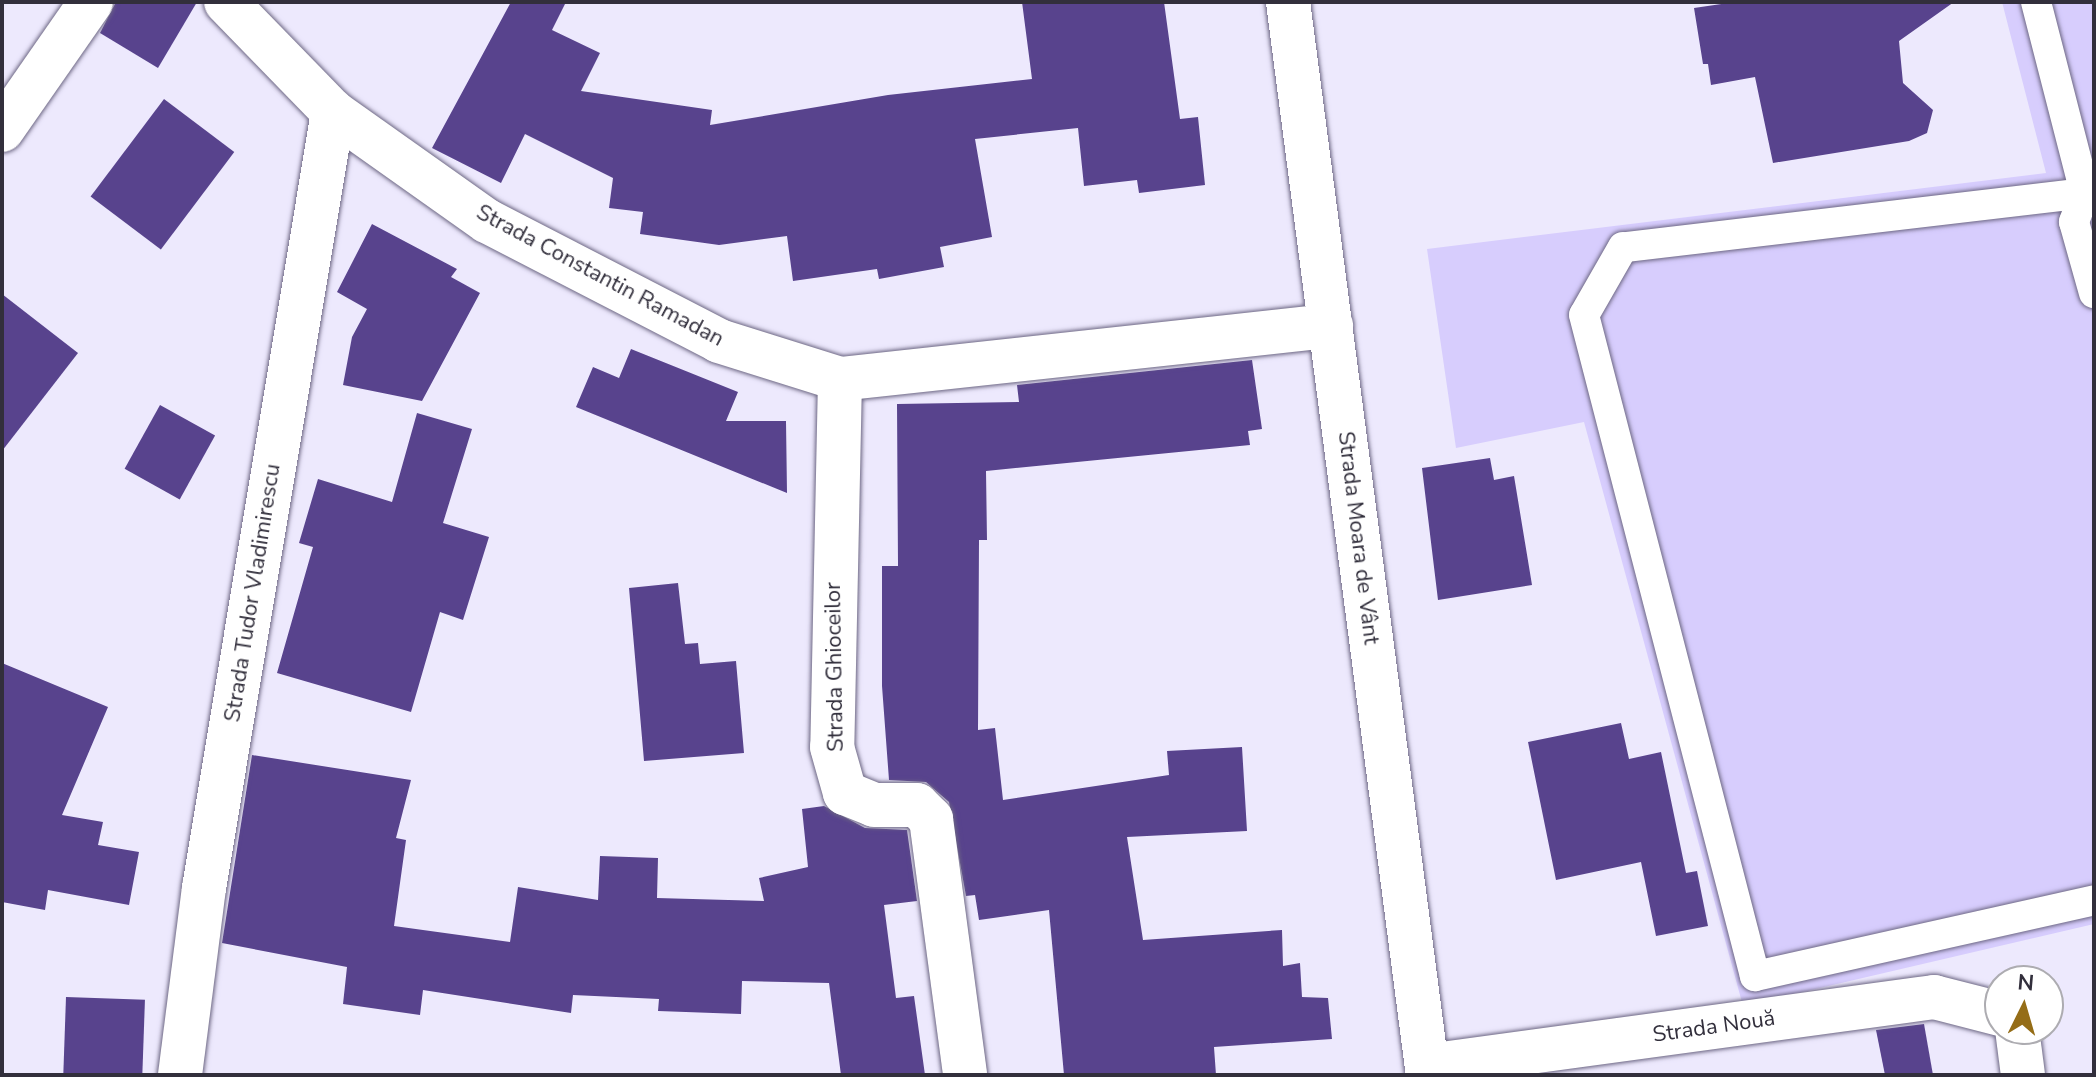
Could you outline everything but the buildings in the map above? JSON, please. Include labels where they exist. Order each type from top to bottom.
[{"type":"street","points":[[2,130],[91,2]]},
{"type":"street","name":"Strada Constantin Ramadan","points":[[226,2],[333,112],[487,221],[719,341],[840,379],[1331,326]]},
{"type":"street","name":"Strada Moara de Vânt","points":[[1288,2],[1428,1071]]},
{"type":"street","name":"Strada Tudor Vladimirescu","points":[[180,1075],[204,888],[333,112]]},
{"type":"street","name":"Strada Ghioceilor","points":[[840,379],[832,747],[845,793],[874,805],[917,805],[931,819],[965,1075]]},
{"type":"street","name":"Strada Nouă","points":[[1428,1071],[1934,997],[1984,1010]]},
{"type":"street","points":[[2019,1045],[2023,1075]]},
{"type":"lane","points":[[2036,2],[2089,193],[2074,222],[2094,293]]},
{"type":"lane","points":[[2089,193],[1623,247],[1584,315],[1755,976],[2094,900]]},
{"type":"shaded area","points":[[2002,2],[2094,2],[2094,924],[1743,1006],[1584,422],[1456,448],[1427,249],[2046,173]]}]
